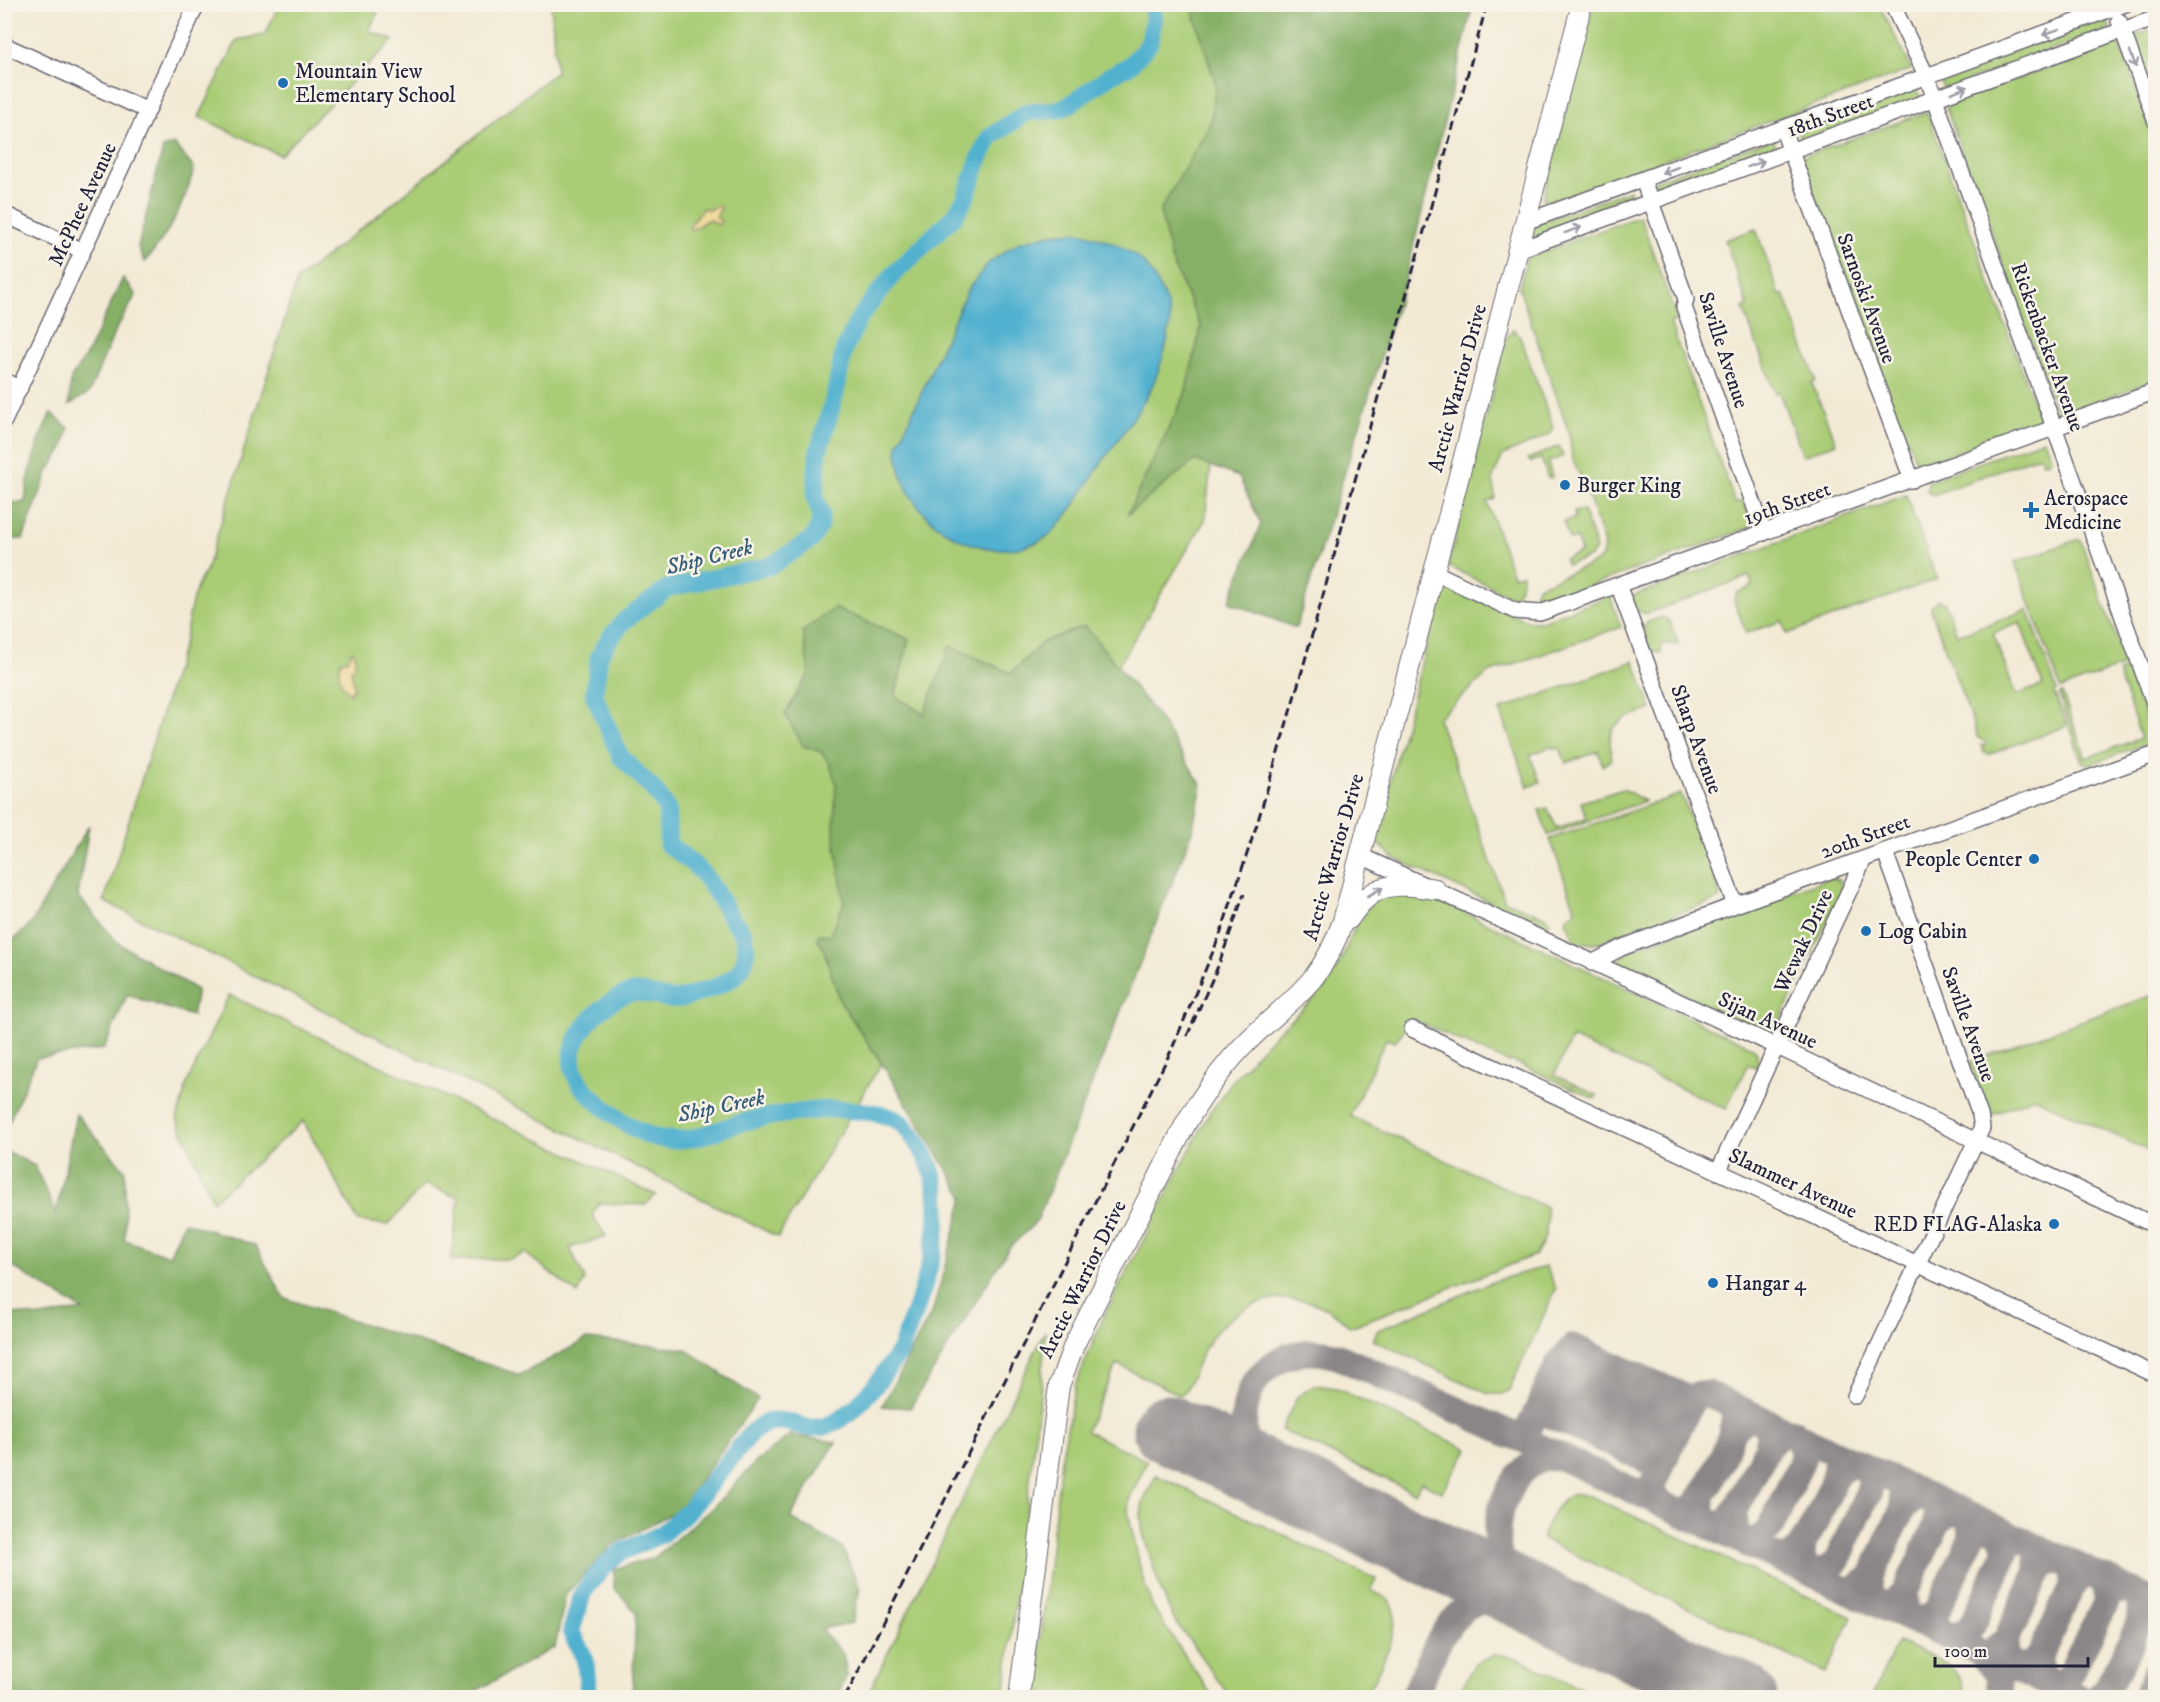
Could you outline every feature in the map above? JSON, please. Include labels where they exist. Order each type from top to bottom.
[{"type":"main road","name":"Arctic Warrior Drive","points":[[1019,1698],[1052,1447],[1055,1404],[1074,1345],[1186,1123],[1201,1098],[1250,1039],[1310,985],[1324,966],[1338,936],[1361,856],[1582,4]]},
{"type":"main road","points":[[1338,936],[1367,895],[1384,886],[1401,884],[1435,889]]},
{"type":"street","name":"McPhee Avenue","points":[[4,421],[197,4]]},
{"type":"street","name":"Rickenbacker Avenue","points":[[1892,4],[1927,77],[2156,708]]},
{"type":"street","points":[[2117,6],[2123,30],[2156,122]]},
{"type":"street","name":"18th Street","points":[[1525,222],[1783,130],[2117,6]]},
{"type":"street","name":"18th Street","points":[[1518,250],[2156,18]]},
{"type":"street","points":[[4,45],[148,111]]},
{"type":"street","name":"Sarnoski Avenue","points":[[1783,130],[1912,480]]},
{"type":"street","name":"Saville Avenue","points":[[1642,180],[1686,299],[1684,307],[1764,533]]},
{"type":"street","points":[[4,214],[83,251]]},
{"type":"street","points":[[4,381],[20,388]]},
{"type":"street","name":"19th Street","points":[[1434,572],[1515,611],[1533,615],[2056,429],[2156,391]]},
{"type":"street","name":"Sharp Avenue","points":[[1618,586],[1735,905]]},
{"type":"street","name":"20th Street","points":[[1592,963],[1621,948],[1735,905],[2156,754]]},
{"type":"street","name":"Saville Avenue","points":[[1855,1395],[1982,1128],[1980,1115],[1885,852]]},
{"type":"street","name":"Sijan Avenue","points":[[1361,856],[1777,1047],[1976,1143],[2156,1226]]},
{"type":"street","name":"Wewak Drive","points":[[1718,1172],[1864,859]]},
{"type":"street","name":"Slammer Avenue","points":[[1412,1029],[2156,1375]]},
{"type":"green space","points":[[279,5],[381,5],[369,31],[393,40],[280,155],[199,117],[237,40],[265,35]]},
{"type":"green space","points":[[551,5],[1260,5],[1205,520],[778,1237],[104,901],[185,639],[194,595],[206,571],[297,280],[556,72]]},
{"type":"green space","points":[[1191,5],[1473,5],[1404,284],[1296,628],[1229,602],[1261,524],[1239,477],[1195,460],[1127,515],[1185,394],[1201,327],[1171,259],[1160,211],[1210,124],[1216,85]]},
{"type":"green space","points":[[1593,5],[1879,5],[1912,69],[1547,203],[1543,198]]},
{"type":"green space","points":[[2106,17],[2110,29],[1944,90],[1939,77]]},
{"type":"green space","points":[[2155,29],[2155,108],[2130,38]]},
{"type":"green space","points":[[2119,42],[2155,140],[2155,380],[2063,414],[2056,410],[1946,108],[1948,104]]},
{"type":"green space","points":[[1916,86],[1921,98],[1801,142],[1797,129]]},
{"type":"green space","points":[[1927,112],[2039,417],[2035,424],[1922,464],[1916,462],[1909,442],[1904,443],[1876,364],[1881,362],[1876,351],[1871,352],[1801,157]]},
{"type":"green space","points":[[1773,138],[1777,151],[1657,193],[1654,181]]},
{"type":"green space","points":[[174,144],[194,168],[175,218],[145,262],[138,247],[163,148]]},
{"type":"green space","points":[[1630,190],[1634,202],[1537,238],[1532,234],[1535,224]]},
{"type":"green space","points":[[1640,216],[1677,320],[1670,323],[1735,503],[1743,501],[1752,524],[1749,528],[1536,605],[1530,603],[1538,586],[1596,562],[1602,557],[1604,544],[1587,492],[1572,457],[1569,433],[1519,288],[1527,258]]},
{"type":"green space","points":[[1756,229],[1779,295],[1784,294],[1816,381],[1812,383],[1836,443],[1803,456],[1779,392],[1775,393],[1743,308],[1748,306],[1725,240]]},
{"type":"green space","points":[[123,278],[136,295],[115,331],[89,393],[69,405],[71,378],[87,354]]},
{"type":"green space","points":[[1513,329],[1520,336],[1553,427],[1549,435],[1503,455],[1493,477],[1495,499],[1487,502],[1513,576],[1522,574],[1520,587],[1512,597],[1448,566],[1506,339]]},
{"type":"green space","points":[[51,413],[69,428],[64,446],[48,472],[23,539],[8,539],[4,526],[6,507],[8,503],[25,502],[34,456]]},
{"type":"green space","points":[[2044,439],[2051,459],[2047,462],[2043,462],[2040,455],[1933,495],[1927,492],[1928,481]]},
{"type":"green space","points":[[1559,446],[1563,456],[1548,462],[1552,477],[1548,478],[1541,458],[1531,462],[1528,459]]},
{"type":"green space","points":[[1906,495],[1937,579],[1787,634],[1782,621],[1746,633],[1734,600],[1737,593],[1753,586],[1749,576],[1646,614],[1635,610],[1630,597]]},
{"type":"green space","points":[[1583,510],[1596,549],[1590,557],[1567,565],[1564,559],[1581,552],[1576,538],[1570,540],[1563,522],[1575,518],[1574,512]]},
{"type":"green space","points":[[2080,539],[2126,665],[2061,689],[2015,562]]},
{"type":"green space","points":[[1442,586],[1529,621],[1539,622],[1610,596],[1621,627],[1488,673],[1438,718],[1505,901],[1546,917],[1550,921],[1547,928],[1394,858],[1378,843],[1376,836]]},
{"type":"green space","points":[[1938,600],[1945,603],[1957,635],[2028,610],[2057,690],[2054,692],[2067,726],[1990,754],[1984,753],[1981,745],[1984,747],[1986,743],[1978,737],[1931,606]],"holes":[[[2020,623],[2043,685],[2016,695],[1993,633]]]},
{"type":"green space","points":[[834,608],[909,639],[895,696],[924,714],[950,646],[1011,673],[1044,641],[1085,626],[1157,715],[1202,786],[1191,835],[1037,1221],[1009,1248],[910,1408],[882,1406],[933,1310],[964,1197],[884,1067],[840,1001],[823,947],[817,939],[819,934],[830,935],[844,903],[834,832],[836,782],[829,763],[821,752],[803,746],[785,714],[809,673],[803,631]]},
{"type":"green space","points":[[1662,617],[1670,622],[1679,645],[1662,643],[1661,654],[1649,649],[1643,629],[1648,622]]},
{"type":"green space","points":[[1634,661],[1652,709],[1618,723],[1611,735],[1610,761],[1603,766],[1598,751],[1566,763],[1560,748],[1555,749],[1553,746],[1530,755],[1540,782],[1528,787],[1500,710]]},
{"type":"green space","points":[[2127,669],[2153,738],[2151,742],[2088,765],[2082,762],[2059,695],[2062,693],[2086,758],[2141,738],[2118,672]]},
{"type":"green space","points":[[1623,789],[1645,801],[1548,835],[1539,810],[1547,808],[1557,828],[1586,818],[1581,802]]},
{"type":"green space","points":[[1681,794],[1720,895],[1719,899],[1596,943],[1576,943],[1566,921],[1568,916],[1576,911],[1550,839]]},
{"type":"green space","points":[[89,825],[78,896],[118,943],[197,990],[192,1016],[127,995],[104,1049],[37,1058],[5,1131],[5,947],[31,924]]},
{"type":"green space","points":[[1829,878],[1840,880],[1842,890],[1774,1033],[1766,1035],[1622,966],[1620,960],[1622,955],[1630,950]]},
{"type":"green space","points":[[1418,891],[1752,1047],[1757,1052],[1758,1068],[1748,1064],[1726,1109],[1572,1038],[1554,1075],[1597,1095],[1595,1099],[1513,1061],[1507,1062],[1412,1019],[1395,1042],[1386,1039],[1350,1116],[1546,1207],[1545,1232],[1539,1250],[1535,1255],[1350,1327],[1335,1314],[1318,1305],[1300,1300],[1282,1299],[1247,1308],[1231,1318],[1211,1338],[1186,1390],[1180,1395],[1117,1364],[1086,1431],[1147,1461],[1129,1500],[1128,1512],[1143,1580],[1153,1607],[1213,1697],[1034,1698],[1061,1461],[1075,1386],[1104,1316],[1207,1117],[1234,1079],[1267,1042],[1324,989],[1339,965],[1357,922],[1375,897]]},
{"type":"green space","points":[[2155,994],[2155,1154],[2034,1097],[1989,1116],[1970,1062]]},
{"type":"green space","points":[[229,995],[656,1195],[645,1205],[599,1203],[592,1215],[606,1236],[570,1248],[585,1279],[578,1294],[525,1253],[510,1259],[451,1260],[459,1198],[425,1184],[388,1225],[358,1221],[303,1121],[213,1201],[177,1119],[187,1083]]},
{"type":"green space","points":[[76,1114],[125,1170],[125,1240],[169,1256],[184,1222],[255,1245],[284,1298],[520,1375],[587,1339],[685,1349],[758,1399],[680,1509],[612,1545],[566,1594],[555,1647],[465,1697],[5,1697],[5,1312],[41,1317],[83,1310],[5,1262],[5,1150],[35,1166],[56,1214]]},
{"type":"green space","points":[[1546,1267],[1556,1289],[1509,1390],[1502,1394],[1489,1394],[1373,1340],[1378,1330],[1497,1280]]},
{"type":"green space","points":[[1045,1331],[1042,1378],[1004,1697],[866,1698]]},
{"type":"green space","points":[[1315,1385],[1336,1388],[1468,1449],[1442,1492],[1421,1482],[1415,1493],[1281,1430],[1297,1397]]},
{"type":"green space","points":[[790,1435],[836,1442],[790,1518],[842,1547],[860,1588],[852,1623],[821,1629],[843,1654],[847,1675],[837,1697],[632,1697],[636,1612],[614,1588],[614,1569],[654,1558],[711,1509],[757,1461]]},
{"type":"green space","points":[[1156,1475],[1376,1579],[1371,1590],[1391,1603],[1395,1612],[1395,1624],[1388,1650],[1365,1697],[1230,1697],[1173,1618],[1160,1588],[1143,1533],[1141,1514],[1143,1502]]},
{"type":"green space","points":[[1574,1494],[1588,1495],[1852,1617],[1826,1673],[1541,1539],[1557,1507],[1567,1497]]},
{"type":"green space","points":[[1898,1642],[1942,1661],[1951,1668],[1959,1676],[1964,1697],[1881,1698],[1873,1694]]},
{"type":"green space","points":[[1495,1654],[1516,1658],[1600,1697],[1456,1697],[1475,1663]]},
{"type":"sand","points":[[716,206],[721,208],[716,217],[721,221],[719,225],[709,219],[690,231],[690,225],[703,208],[709,210]]},
{"type":"sand","points":[[352,651],[355,654],[355,665],[351,670],[354,687],[350,693],[341,682],[339,670],[342,660],[347,660]]},
{"type":"water","points":[[1079,232],[1124,248],[1137,257],[1154,277],[1167,304],[1170,320],[1159,369],[1152,387],[1132,420],[1052,533],[1020,547],[995,549],[969,543],[946,532],[926,515],[910,494],[900,471],[898,445],[967,291],[987,264],[1018,243],[1050,234]]},
{"type":"waterway","name":"Ship Creek","points":[[589,1698],[585,1659],[571,1632],[583,1592],[607,1563],[621,1552],[662,1534],[689,1510],[752,1432],[768,1422],[783,1421],[809,1428],[823,1427],[836,1422],[854,1409],[875,1386],[900,1351],[927,1274],[934,1247],[937,1219],[937,1193],[931,1167],[907,1128],[895,1119],[858,1111],[811,1111],[752,1120],[695,1138],[671,1140],[648,1135],[625,1123],[595,1100],[579,1082],[572,1066],[574,1047],[588,1023],[608,1004],[631,993],[644,993],[671,999],[686,997],[730,979],[743,966],[746,957],[743,934],[712,886],[690,861],[668,845],[667,809],[654,790],[620,756],[594,695],[599,656],[609,639],[625,620],[668,588],[770,566],[811,540],[819,527],[821,514],[815,498],[818,453],[835,395],[844,350],[859,318],[892,276],[955,215],[965,199],[990,137],[1027,112],[1056,110],[1068,106],[1109,76],[1129,66],[1149,44],[1154,18],[1152,4]]},
{"type":"taxiway","points":[[1508,1435],[1521,1434],[1529,1428],[1559,1363],[1573,1347],[1685,1397],[1690,1406]]},
{"type":"taxiway","points":[[1280,1481],[1263,1466],[1249,1447],[1244,1429],[1245,1411],[1256,1381],[1266,1370],[1278,1361],[1306,1353],[1337,1356],[1560,1456]]},
{"type":"taxiway","points":[[1550,1382],[1562,1372],[1570,1371],[1674,1418],[1680,1425]]},
{"type":"taxiway","points":[[1663,1504],[1652,1494],[1654,1481],[1691,1402],[1699,1394],[1708,1394],[2156,1602]]},
{"type":"taxiway","points":[[1540,1404],[1551,1395],[1561,1395],[1666,1442],[1669,1450]]},
{"type":"taxiway","points":[[1690,1508],[1704,1493],[1726,1449],[1734,1422],[1734,1413]]},
{"type":"taxiway","points":[[1535,1414],[1548,1414],[1655,1464],[1659,1471]]},
{"type":"taxiway","points":[[1702,1498],[1702,1516],[1710,1526],[1730,1521],[1768,1446],[1769,1432],[1760,1418],[1745,1419],[1734,1429]]},
{"type":"taxiway","points":[[1735,1514],[1735,1528],[1743,1541],[1759,1539],[1769,1530],[1802,1461],[1803,1449],[1794,1433],[1779,1435],[1768,1446]]},
{"type":"taxiway","points":[[1546,1606],[1520,1587],[1509,1575],[1501,1560],[1497,1544],[1497,1527],[1501,1509],[1517,1477],[1544,1458],[1561,1457],[2079,1698]]},
{"type":"taxiway","points":[[1791,1556],[1813,1527],[1832,1482],[1836,1461]]},
{"type":"taxiway","points":[[1803,1545],[1802,1559],[1811,1573],[1827,1570],[1837,1561],[1869,1492],[1870,1484],[1868,1474],[1861,1465],[1847,1466],[1835,1477]]},
{"type":"taxiway","points":[[1858,1587],[1871,1577],[1903,1508],[1902,1490]]},
{"type":"taxiway","points":[[1871,1577],[1870,1592],[1879,1604],[1893,1603],[1905,1592],[1937,1524],[1937,1506],[1929,1496],[1914,1498],[1903,1508]]},
{"type":"taxiway","points":[[1905,1592],[1905,1609],[1912,1620],[1928,1618],[1937,1611],[1971,1539],[1972,1531],[1970,1521],[1963,1512],[1947,1514],[1937,1524]]},
{"type":"taxiway","points":[[1940,1628],[1946,1636],[1954,1636],[1961,1634],[1972,1625],[2005,1554],[2006,1544],[1997,1528],[1989,1528]]},
{"type":"taxiway","points":[[1993,1650],[2006,1640],[2038,1571],[2037,1553]]},
{"type":"taxiway","points":[[2006,1640],[2005,1654],[2014,1667],[2030,1665],[2040,1656],[2073,1584],[2073,1571],[2064,1559],[2048,1562],[2038,1571]]},
{"type":"taxiway","points":[[2040,1656],[2040,1672],[2047,1683],[2059,1682],[2068,1678],[2106,1603],[2106,1588],[2097,1575],[2081,1578],[2072,1587]]},
{"type":"taxiway","points":[[2096,1698],[2116,1672],[2139,1620],[2141,1609],[2139,1600],[2132,1591],[2124,1591]]},
{"type":"taxiway","points":[[1413,1698],[1443,1634],[1454,1618],[1468,1607],[1486,1600],[1508,1598],[1537,1602]]},
{"type":"taxiway","points":[[1980,1652],[1998,1675],[2000,1698]]},
{"type":"taxiway","points":[[2144,1698],[2156,1673]]},
{"type":"runway","points":[[1167,1429],[1743,1698]]},
{"type":"railway","points":[[845,1698],[1171,1051],[1220,935],[1257,824],[1302,671],[1487,4]]},
{"type":"railway","points":[[1187,1036],[1219,964],[1244,894]]},
{"type":"place","name":"Mountain View Elementary School","points":[[283,83]]},
{"type":"place","name":"Burger King","points":[[1565,485]]},
{"type":"place","name":"Aerospace Medicine","points":[[2031,510]]},
{"type":"place","name":"People Center","points":[[2034,859]]},
{"type":"place","name":"Log Cabin","points":[[1866,931]]},
{"type":"place","name":"RED FLAG-Alaska","points":[[2054,1224]]},
{"type":"place","name":"Hangar 4","points":[[1713,1283]]}]
